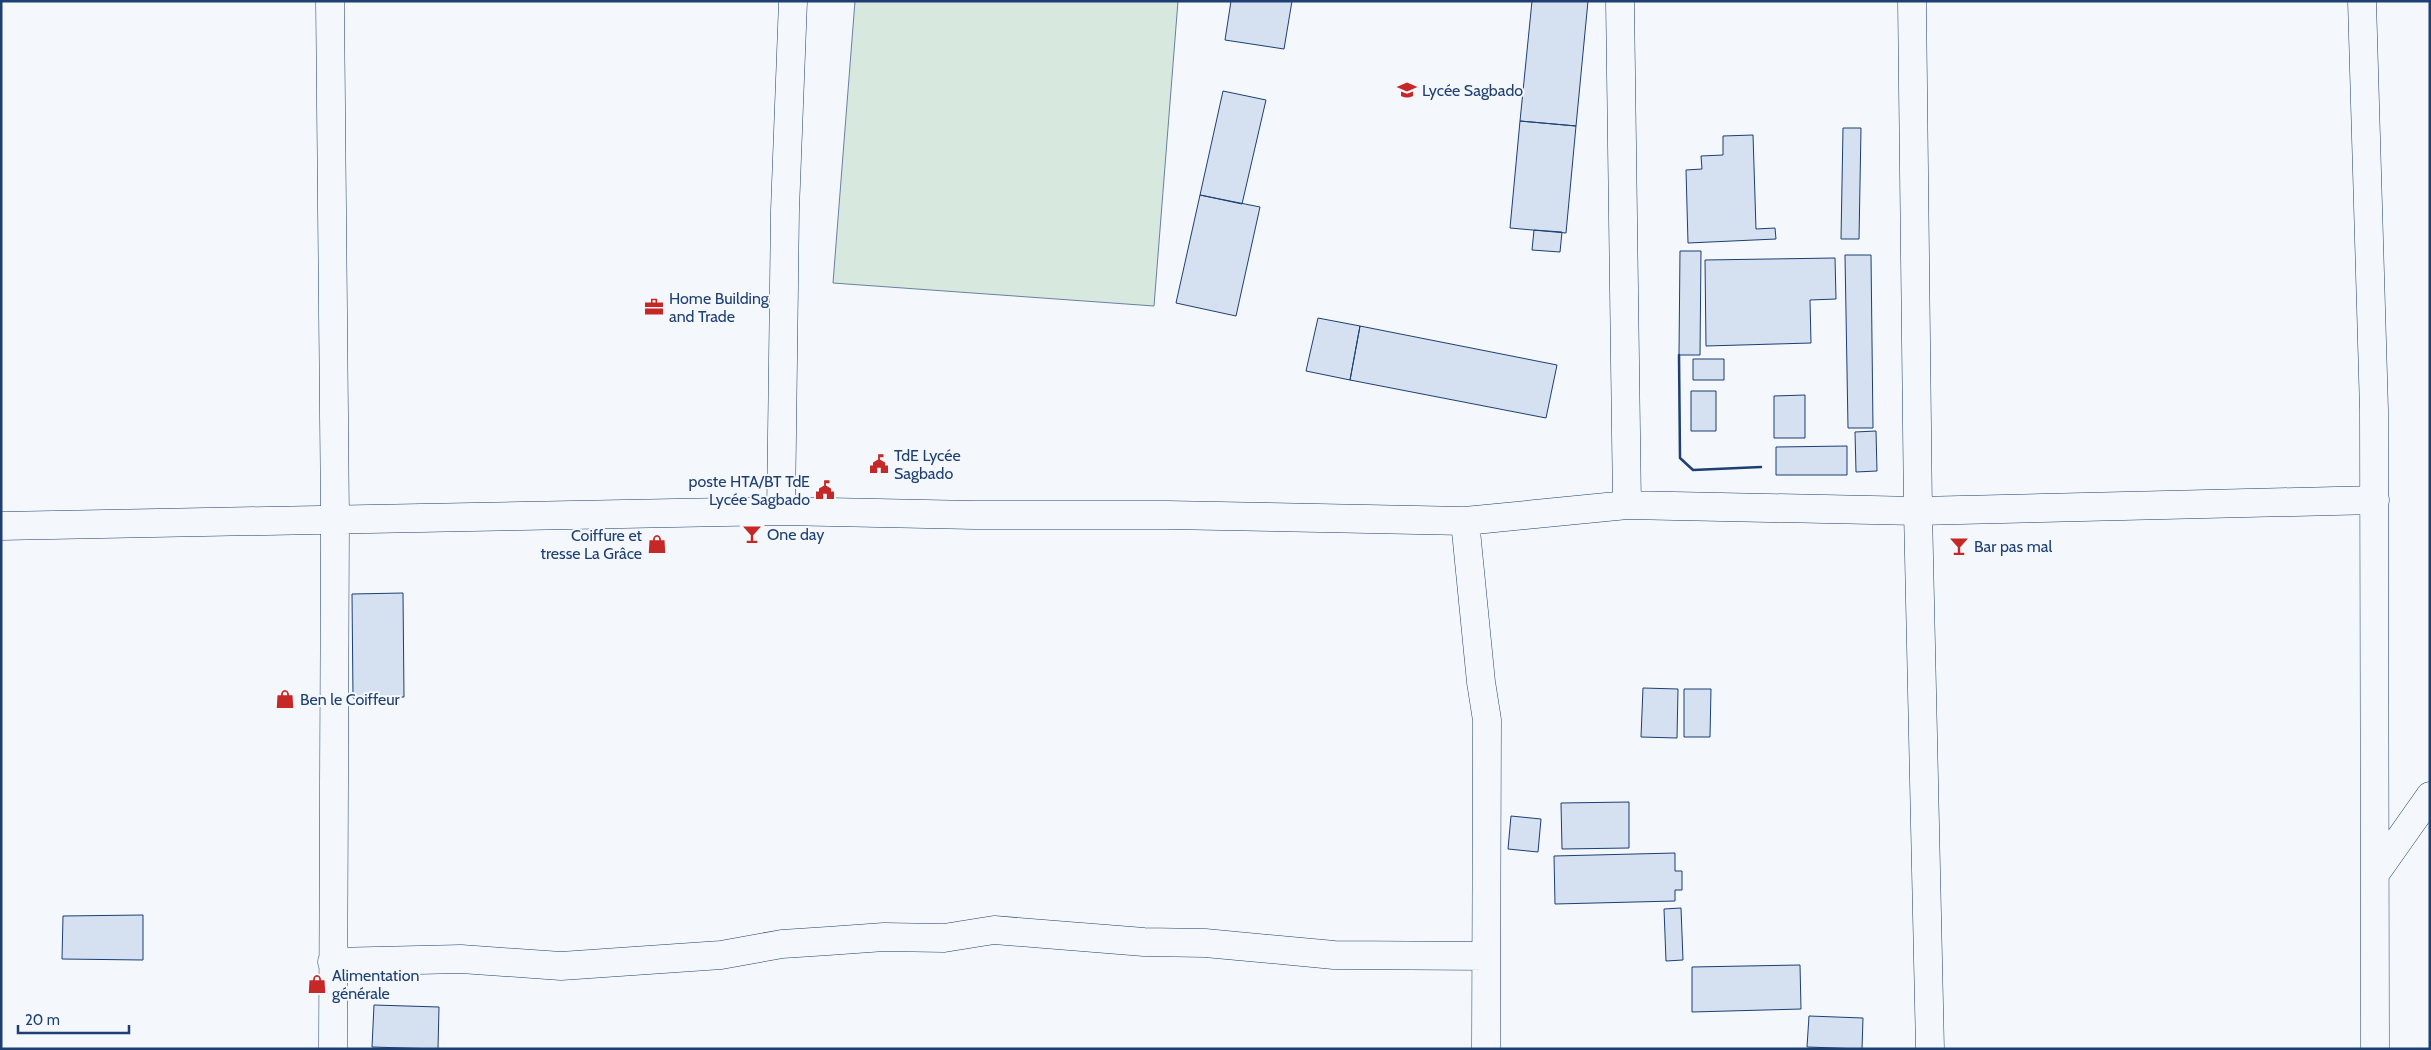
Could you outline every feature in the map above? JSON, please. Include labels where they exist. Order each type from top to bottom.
[{"type":"street","points":[[330,1],[335,520],[333,1049]]},
{"type":"street","points":[[781,511],[785,210],[793,1]]},
{"type":"street","points":[[1620,1],[1627,504]]},
{"type":"street","points":[[1912,1],[1918,511],[1930,1049]]},
{"type":"street","points":[[2362,1],[2374,410],[2375,1049]]},
{"type":"street","points":[[1,526],[781,511],[974,515],[1167,515],[1464,521],[1627,504],[1918,511],[2374,500]]},
{"type":"street","points":[[1464,521],[1481,682],[1487,720],[1486,1049]]},
{"type":"street","points":[[2375,874],[2430,796]]},
{"type":"street","points":[[332,962],[461,959],[561,966],[721,954],[782,944],[828,940],[884,937],[944,938],[994,930],[1105,939],[1206,943],[1334,955],[1486,956]]},
{"type":"shaded area","points":[[855,1],[1178,1],[1154,306],[833,283]]},
{"type":"building","points":[[1231,1],[1292,1],[1284,49],[1225,40]]},
{"type":"building","points":[[1532,1],[1588,1],[1576,126],[1520,121]]},
{"type":"building","points":[[1223,91],[1266,100],[1242,204],[1200,195]]},
{"type":"building","points":[[1520,121],[1576,126],[1566,233],[1510,228]]},
{"type":"building","points":[[1843,128],[1861,128],[1859,239],[1841,239]]},
{"type":"building","points":[[1753,135],[1756,229],[1775,228],[1776,239],[1688,243],[1686,170],[1702,169],[1701,156],[1723,155],[1723,136]]},
{"type":"building","points":[[1200,195],[1260,207],[1236,316],[1176,303]]},
{"type":"building","points":[[1534,230],[1562,232],[1560,252],[1532,250]]},
{"type":"building","points":[[1680,251],[1701,251],[1700,355],[1679,355]]},
{"type":"building","points":[[1845,255],[1871,255],[1873,428],[1848,428]]},
{"type":"building","points":[[1835,258],[1836,299],[1810,300],[1811,343],[1706,346],[1705,260]]},
{"type":"building","points":[[1318,318],[1360,326],[1350,380],[1306,371]]},
{"type":"building","points":[[1360,326],[1557,365],[1546,418],[1350,380]]},
{"type":"building","points":[[1693,359],[1724,359],[1724,380],[1693,380]]},
{"type":"building","points":[[1691,391],[1716,391],[1716,431],[1691,431]]},
{"type":"building","points":[[1805,395],[1805,438],[1774,438],[1774,396]]},
{"type":"building","points":[[1876,431],[1877,471],[1856,472],[1855,432]]},
{"type":"building","points":[[1847,446],[1847,475],[1776,475],[1776,447]]},
{"type":"building","points":[[403,593],[404,697],[353,698],[352,594]]},
{"type":"building","points":[[1643,688],[1678,689],[1677,738],[1641,737]]},
{"type":"building","points":[[1684,689],[1711,689],[1710,737],[1684,737]]},
{"type":"building","points":[[1629,802],[1629,848],[1562,849],[1561,803]]},
{"type":"building","points":[[1511,816],[1541,819],[1538,852],[1508,849]]},
{"type":"building","points":[[1675,853],[1675,871],[1682,871],[1682,890],[1675,890],[1675,901],[1555,904],[1554,856]]},
{"type":"building","points":[[1681,908],[1683,960],[1666,961],[1664,909]]},
{"type":"building","points":[[143,915],[143,960],[62,959],[63,916]]},
{"type":"building","points":[[1800,965],[1801,1009],[1692,1012],[1692,967]]},
{"type":"building","points":[[374,1005],[439,1007],[438,1049],[372,1047]]},
{"type":"building","points":[[1809,1016],[1863,1018],[1862,1049],[1807,1047]]},
{"type":"wall","points":[[1679,355],[1680,458],[1693,470],[1761,467]]},
{"type":"place","name":"Lycée Sagbado","points":[[1407,90]]},
{"type":"place","name":"Home Building and Trade","points":[[654,307]]},
{"type":"place","name":"TdE Lycée Sagbado","points":[[879,464]]},
{"type":"place","name":"poste HTA/BT TdE Lycée Sagbado","points":[[825,490]]},
{"type":"place","name":"One day","points":[[752,534]]},
{"type":"place","name":"Coiffure et tresse La Grâce","points":[[657,544]]},
{"type":"place","name":"Bar pas mal","points":[[1959,546]]},
{"type":"place","name":"Ben le Coiffeur","points":[[285,699]]},
{"type":"place","name":"Alimentation générale","points":[[317,984]]}]
